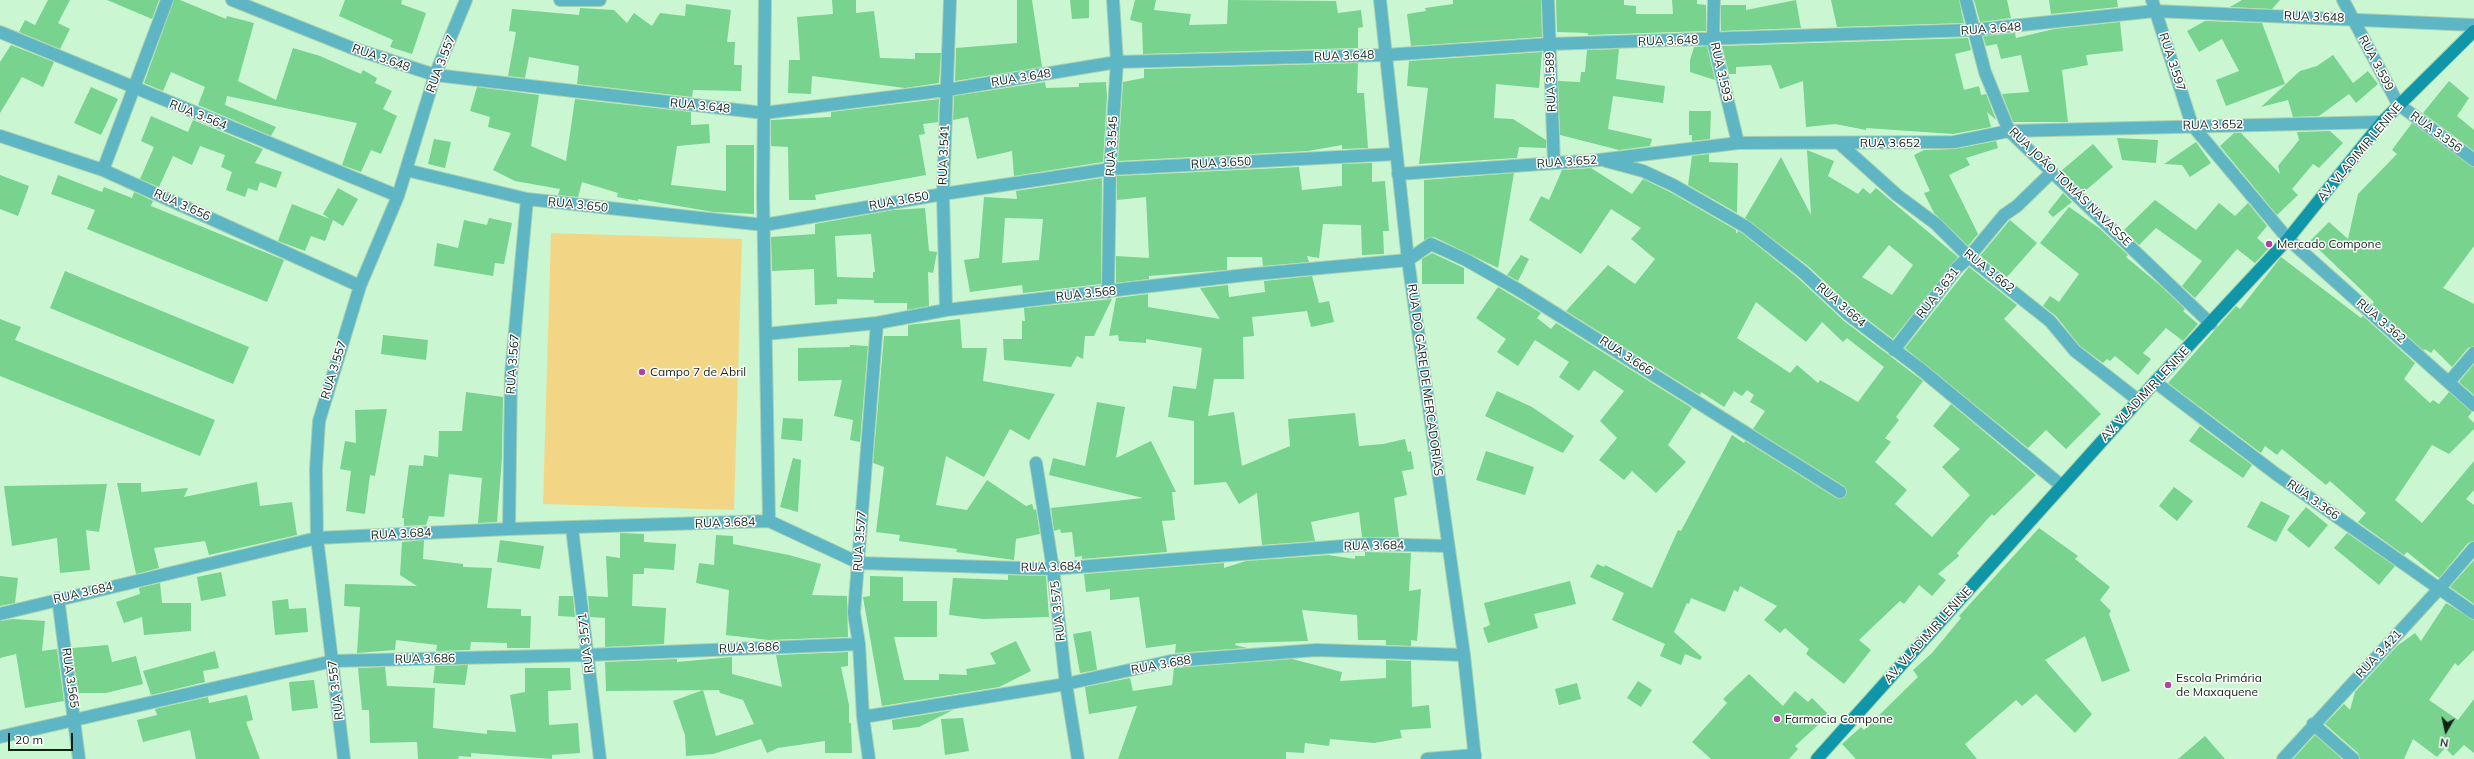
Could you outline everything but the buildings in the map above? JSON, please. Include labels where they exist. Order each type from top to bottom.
[{"type":"main road","name":"AV. VLADIMIR LENINE","points":[[1817,759],[2138,400],[2211,324],[2288,239],[2398,104],[2474,31]]},
{"type":"street","points":[[103,170],[133,88],[168,0]]},
{"type":"street","name":"RUA 3.648","points":[[232,0],[352,48],[435,76],[764,113],[947,90],[1117,62],[1385,55],[1550,44],[1713,40],[1973,30],[2154,6],[2474,25]]},
{"type":"street","name":"RUA 3.557","points":[[344,759],[317,538],[316,469],[319,421],[360,286],[398,196],[435,76],[466,0]]},
{"type":"street","points":[[560,0],[600,0]]},
{"type":"street","points":[[765,0],[764,225],[769,521]]},
{"type":"street","name":"RUA 3.541","points":[[946,310],[943,194],[950,0]]},
{"type":"street","name":"RUA 3.545","points":[[1108,292],[1110,169],[1117,62],[1113,0]]},
{"type":"street","name":"RUA DO GARE DE MERCADORIAS","points":[[1380,0],[1408,260],[1464,656],[1475,757]]},
{"type":"street","name":"RUA 3.589","points":[[1548,0],[1554,163]]},
{"type":"street","name":"RUA 3.593","points":[[1714,0],[1713,40],[1738,143]]},
{"type":"street","name":"RUA JOÃO TOMÁS NAVASSE","points":[[1966,0],[1973,30],[1986,72],[2009,131],[2211,324]]},
{"type":"street","name":"RUA 3.599","points":[[2343,0],[2398,104]]},
{"type":"street","name":"RUA 3.597","points":[[2154,6],[2192,125]]},
{"type":"street","name":"RUA 3.564","points":[[0,32],[398,196]]},
{"type":"street","name":"RUA 3.356","points":[[2398,104],[2474,160]]},
{"type":"street","name":"RUA 3.652","points":[[1398,174],[1599,160],[1738,143],[1954,142],[2009,131],[2192,125],[2382,122]]},
{"type":"street","name":"RUA 3.362","points":[[2192,125],[2288,239],[2474,405]]},
{"type":"street","name":"RUA 3.656","points":[[0,136],[103,170],[360,286]]},
{"type":"street","name":"RUA 3.662","points":[[1839,143],[1896,195],[1936,224],[1969,257],[2050,321],[2075,351],[2138,400]]},
{"type":"street","name":"RUA 3.650","points":[[406,170],[526,199],[764,225],[943,194],[1110,169],[1396,154]]},
{"type":"street","name":"RUA 3.664","points":[[1599,160],[1649,174],[1746,227],[1803,272],[1849,315],[2062,486]]},
{"type":"street","name":"RUA 3.631","points":[[1894,350],[1957,268],[1969,257],[2004,215],[2017,206],[2052,172]]},
{"type":"street","name":"RUA 3.567","points":[[509,529],[511,375],[526,199]]},
{"type":"street","name":"RUA 3.666","points":[[1408,260],[1430,244],[1466,260],[1605,343],[1840,492]]},
{"type":"street","name":"RUA 3.568","points":[[766,334],[877,323],[946,310],[1246,275],[1408,260]]},
{"type":"street","name":"RUA 3.577","points":[[869,759],[863,717],[859,644],[854,613],[877,323]]},
{"type":"street","points":[[2449,382],[2474,353]]},
{"type":"street","name":"RUA 3.366","points":[[2155,382],[2276,474],[2438,590],[2474,613]]},
{"type":"street","name":"RUA 3.575","points":[[1036,463],[1053,569],[1066,684],[1078,759]]},
{"type":"street","name":"RUA 3.684","points":[[0,614],[58,598],[317,538],[509,529],[769,521],[859,563],[1053,569],[1369,544],[1448,546]]},
{"type":"street","name":"RUA 3.571","points":[[572,528],[600,759]]},
{"type":"street","name":"RUA 3.421","points":[[2283,759],[2313,724],[2438,590],[2474,548]]},
{"type":"street","name":"RUA 3.565","points":[[58,598],[75,718],[79,759]]},
{"type":"street","name":"RUA 3.686","points":[[0,737],[75,718],[333,661],[588,655],[859,644]]},
{"type":"street","name":"RUA 3.688","points":[[863,717],[1066,684],[1171,661],[1316,650],[1464,656]]},
{"type":"street","points":[[2313,724],[2353,759]]},
{"type":"street","points":[[1427,759],[1475,757]]},
{"type":"shaded area","name":"Campo 7 de Abril","points":[[551,233],[742,239],[734,510],[543,504]]},
{"type":"place","name":"Mercado Compone","points":[[2269,244]]},
{"type":"place","name":"Campo 7 de Abril","points":[[642,372]]},
{"type":"place","name":"Escola Primária de Maxaquene","points":[[2168,685]]},
{"type":"place","name":"Farmacia Compone","points":[[1777,719]]}]
